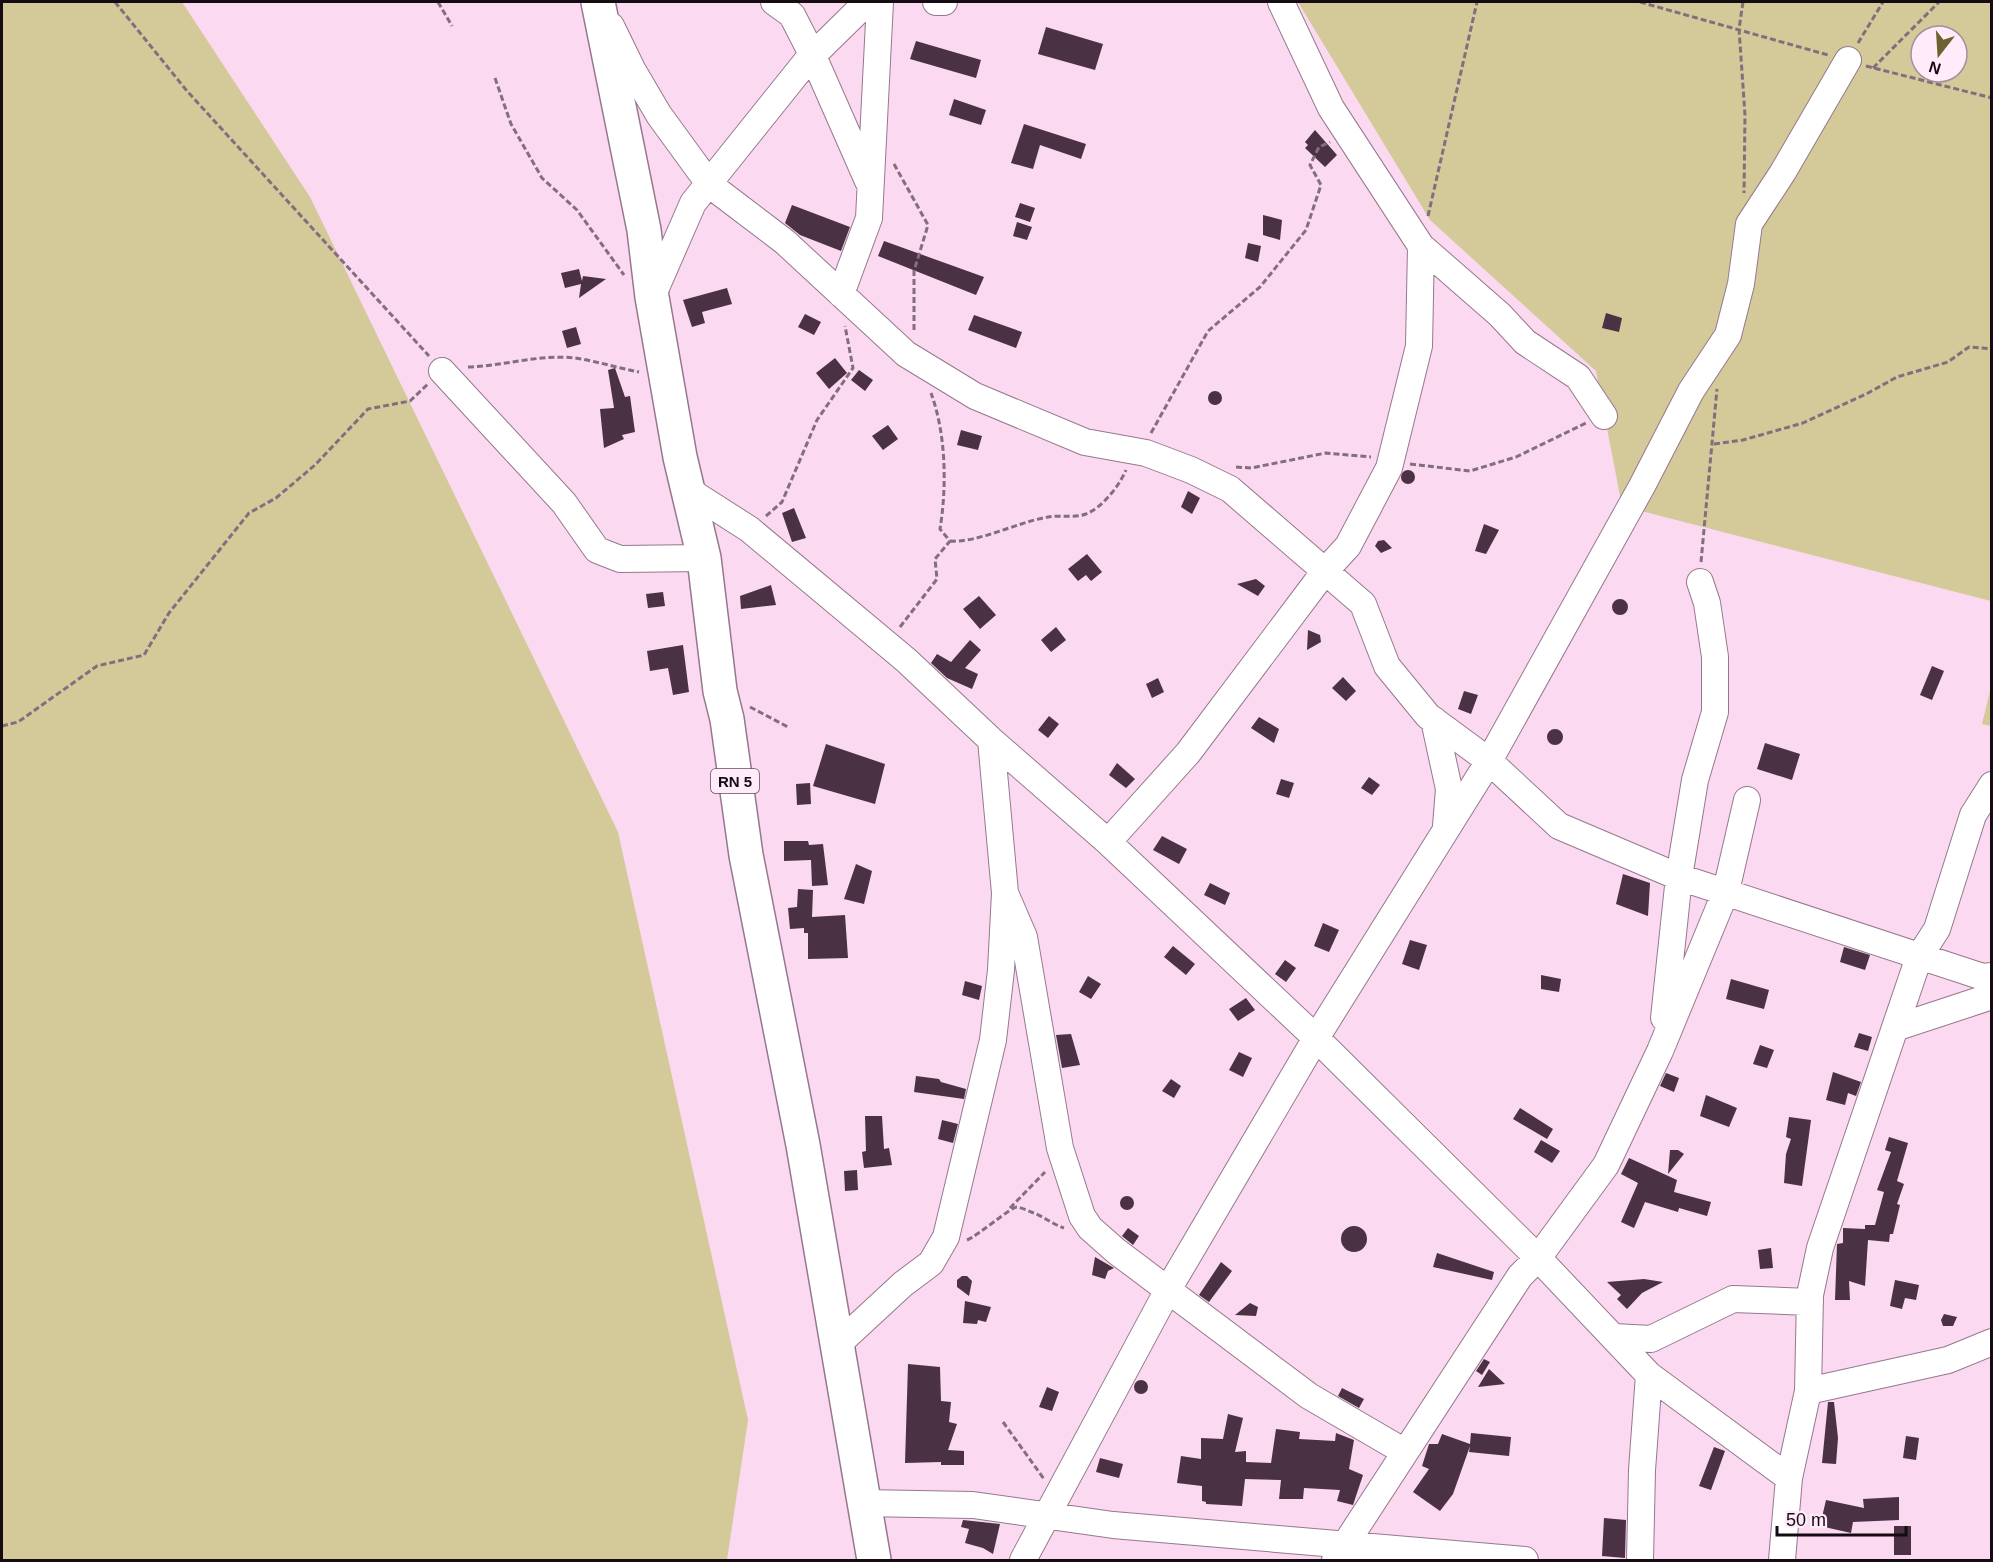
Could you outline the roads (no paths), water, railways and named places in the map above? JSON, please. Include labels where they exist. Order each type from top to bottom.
[{"type":"main road","name":"RN 5","points":[[599,2],[644,230],[652,297],[666,376],[704,558],[720,691],[727,719],[746,855],[803,1145],[874,1560]]},
{"type":"street","points":[[599,2],[658,115],[710,185],[784,242],[906,354],[975,396],[1085,442],[1134,451],[1191,470],[1230,489],[1363,604],[1388,666],[1434,720],[1489,761],[1559,826],[1679,877],[1919,957],[1983,977],[1992,976]]},
{"type":"street","points":[[774,2],[792,15],[813,56],[870,184]]},
{"type":"street","points":[[652,297],[693,203],[813,56],[867,2]]},
{"type":"street","points":[[847,300],[869,218],[880,2]]},
{"type":"street","points":[[936,2],[944,2]]},
{"type":"street","points":[[1281,2],[1331,108],[1421,246],[1500,315],[1525,342],[1578,377],[1604,416]]},
{"type":"street","points":[[1023,1560],[1169,1288],[1316,1038],[1489,761],[1642,486],[1690,391],[1728,335],[1741,284],[1749,224],[1784,172],[1848,60]]},
{"type":"street","points":[[1108,842],[1188,753],[1325,571],[1348,546],[1390,461],[1419,346],[1421,246]]},
{"type":"street","points":[[442,371],[564,503],[597,550],[620,560],[704,558]]},
{"type":"street","points":[[688,490],[749,529],[906,660],[991,740],[1108,842],[1316,1038],[1538,1258],[1649,1375],[1789,1478]]},
{"type":"street","points":[[1660,1051],[1679,877],[1695,780],[1715,712],[1715,657],[1707,603],[1700,582]]},
{"type":"street","points":[[1434,720],[1449,789],[1446,829]]},
{"type":"street","points":[[836,1346],[903,1284],[931,1263],[946,1237],[993,1040],[1001,970],[1005,893],[991,740]]},
{"type":"street","points":[[1782,1560],[1789,1478],[1808,1391],[1810,1302],[1820,1248],[1919,957],[1937,929],[1973,815],[1992,785]]},
{"type":"street","points":[[1340,1552],[1520,1276],[1538,1258],[1606,1165],[1660,1051],[1726,891],[1747,800]]},
{"type":"street","points":[[1005,893],[1024,937],[1060,1148],[1082,1216],[1090,1228],[1116,1251],[1169,1288],[1309,1396],[1405,1452]]},
{"type":"street","points":[[1895,1028],[1992,996]]},
{"type":"street","points":[[1614,1337],[1651,1339],[1733,1299],[1810,1302]]},
{"type":"street","points":[[1808,1391],[1948,1360],[1992,1342]]},
{"type":"street","points":[[1641,1560],[1642,1470],[1649,1375]]},
{"type":"street","points":[[863,1503],[1053,1506],[1113,1525],[1340,1552],[1525,1560]]}]
